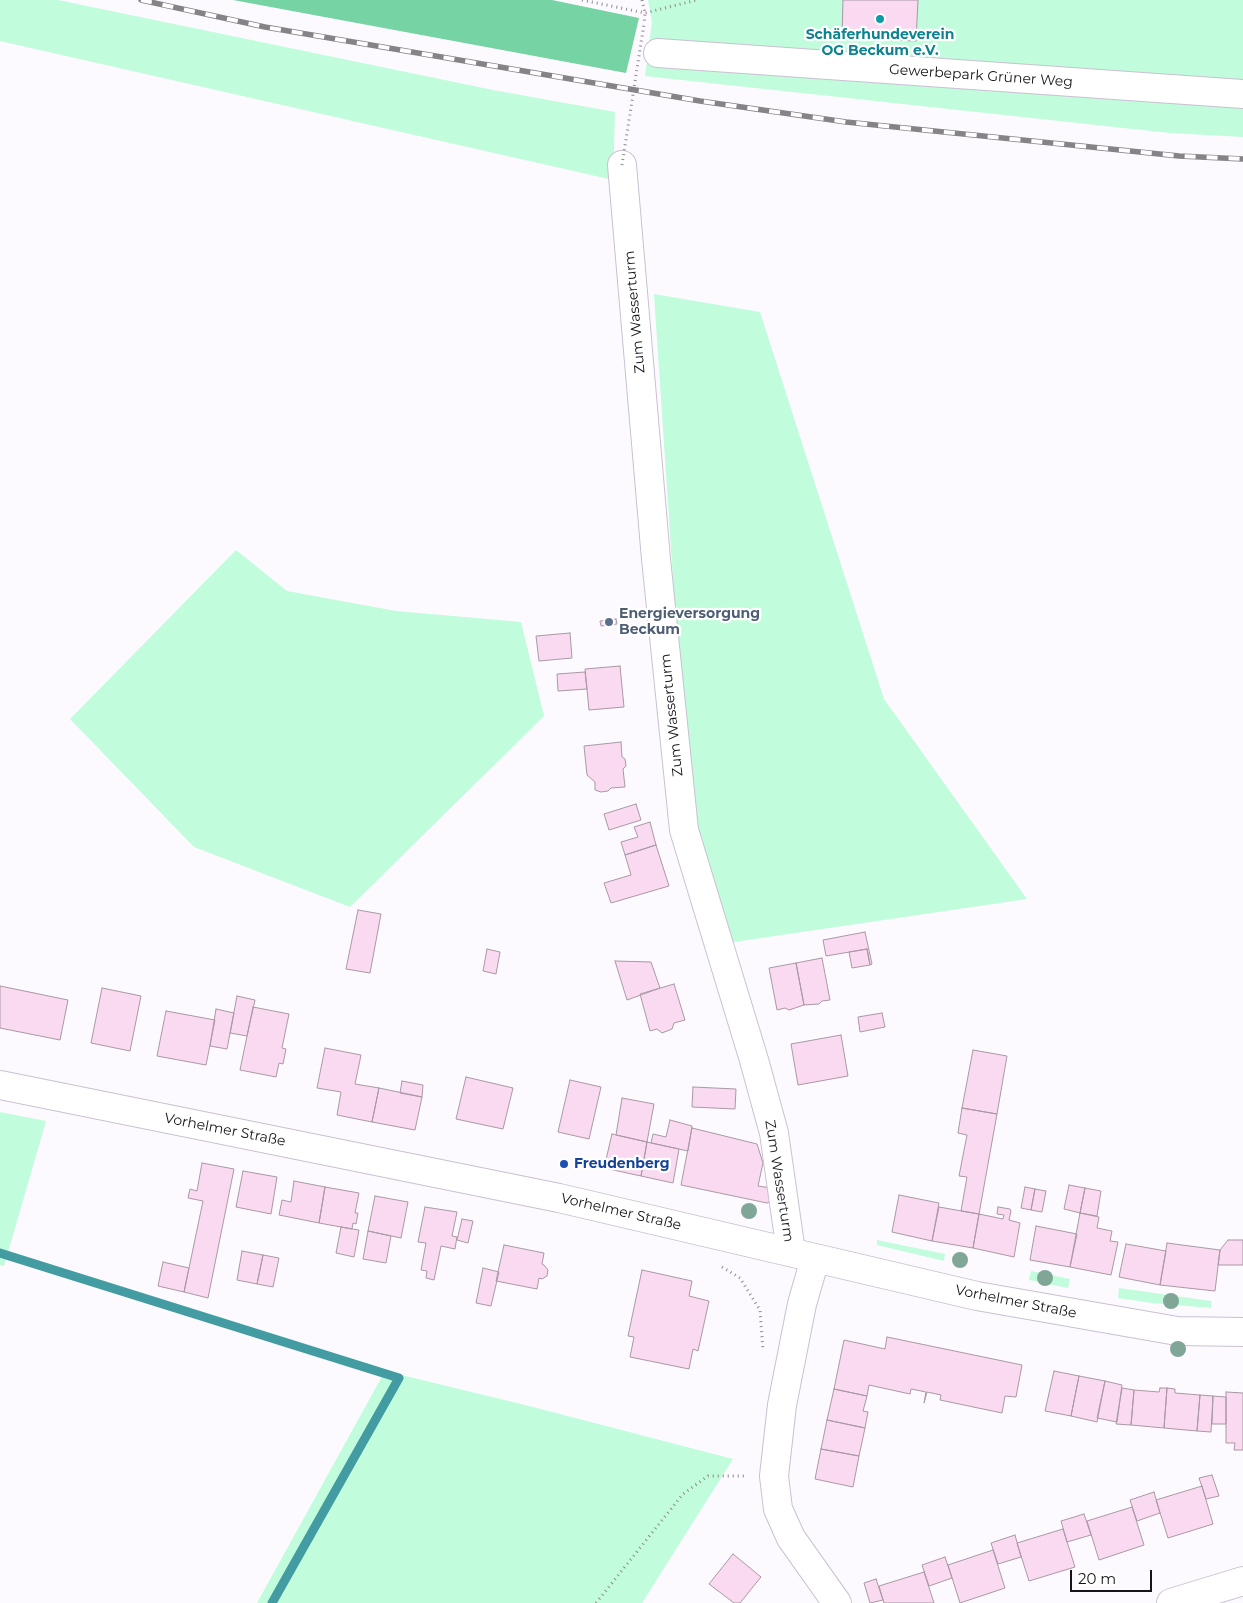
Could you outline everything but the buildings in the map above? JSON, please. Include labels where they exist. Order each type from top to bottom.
[{"type":"street","name":"Gewerbepark Grüner Weg","points":[[658,53],[1243,94]]},
{"type":"street","name":"Zum Wasserturm","points":[[622,166],[656,559],[684,830],[774,1133],[803,1256]]},
{"type":"street","name":"Vorhelmer Straße","points":[[0,1085],[559,1198],[977,1296],[1177,1331],[1243,1332]]},
{"type":"street","points":[[803,1256],[802,1304],[782,1405],[774,1476],[778,1509],[791,1538],[837,1603]]},
{"type":"street","points":[[1172,1603],[1243,1581]]},
{"type":"path","points":[[582,0],[645,13],[697,0]]},
{"type":"path","points":[[622,166],[644,24],[645,13],[642,0]]},
{"type":"path","points":[[718,1235],[713,1261],[740,1278],[760,1310],[764,1355]]},
{"type":"path","points":[[596,1603],[683,1494],[708,1476],[774,1476]]},
{"type":"green space","points":[[0,0],[58,0],[493,90],[615,112],[613,180],[0,41]]},
{"type":"green space","points":[[233,0],[552,0],[639,18],[626,73]]},
{"type":"green space","points":[[648,0],[1243,0],[1243,137],[1170,133],[645,76],[652,22]]},
{"type":"green space","points":[[654,294],[760,312],[884,699],[1027,899],[727,943],[693,830],[680,683]]},
{"type":"green space","points":[[236,550],[287,591],[396,611],[521,622],[544,716],[350,907],[194,847],[70,719]]},
{"type":"green space","points":[[0,1112],[46,1121],[4,1266],[0,1265]]},
{"type":"green space","points":[[877,1240],[945,1254],[944,1261],[877,1245]]},
{"type":"green space","points":[[1031,1271],[1070,1279],[1068,1288],[1029,1280]]},
{"type":"green space","points":[[1119,1288],[1211,1301],[1211,1308],[1118,1298]]},
{"type":"green space","points":[[385,1371],[733,1459],[642,1603],[257,1603]]},
{"type":"waterway","points":[[0,1253],[399,1378],[272,1603]]},
{"type":"railway","points":[[141,0],[265,27],[700,101],[846,122],[1179,156],[1243,159]]},
{"type":"place","name":"Schäferhundeverein OG Beckum e.V.","points":[[880,19]]},
{"type":"place","name":"Energieversorgung Beckum","points":[[609,622]]},
{"type":"place","name":"Freudenberg","points":[[564,1164]]}]
